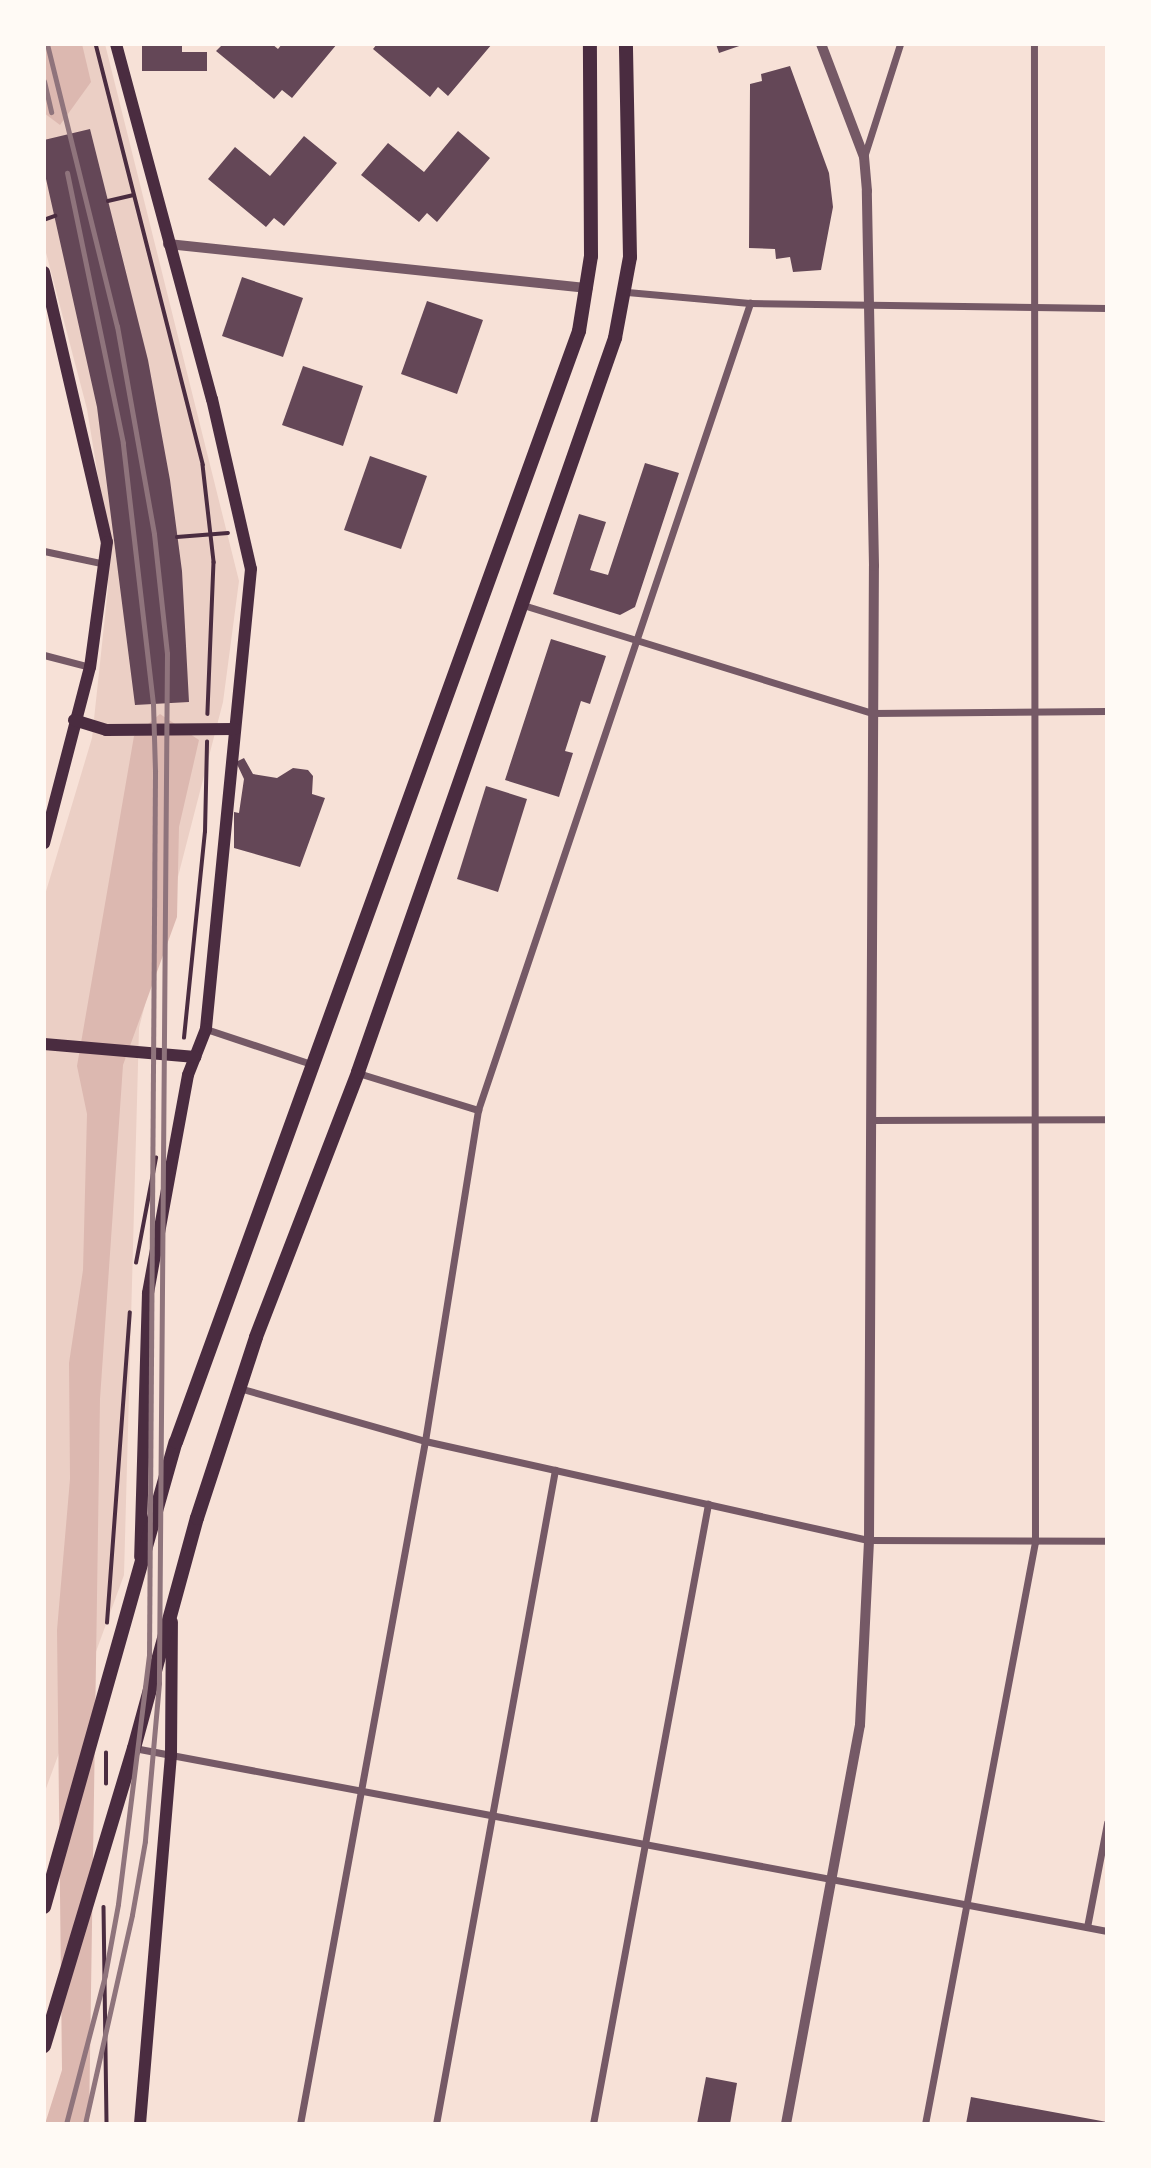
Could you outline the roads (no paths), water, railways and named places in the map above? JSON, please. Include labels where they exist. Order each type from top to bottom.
[{"type":"main road","points":[[116,44],[152,190],[245,532],[251,569],[206,1029],[186,1054],[148,1293],[140,1572]]},
{"type":"main road","points":[[44,1907],[176,1442],[579,331],[588,288],[590,44]]},
{"type":"main road","points":[[46,2039],[134,1748],[172,1603],[239,1388],[358,1072],[615,338],[627,292],[626,44]]},
{"type":"main road","points":[[44,272],[80,413],[107,542],[107,565],[90,667],[47,808],[44,843]]},
{"type":"main road","points":[[74,720],[106,730],[235,729]]},
{"type":"main road","points":[[44,1044],[186,1054]]},
{"type":"main road","points":[[140,2124],[170,1755],[172,1603]]},
{"type":"street","points":[[786,2124],[860,1725],[869,1540],[872,713],[869,303],[864,157],[821,44]]},
{"type":"street","points":[[864,157],[900,44]]},
{"type":"street","points":[[925,2124],[1035,1542],[1034,44]]},
{"type":"street","points":[[168,244],[588,288]]},
{"type":"street","points":[[627,292],[750,303],[1107,308]]},
{"type":"street","points":[[300,2124],[425,1441],[478,1110],[750,303]]},
{"type":"street","points":[[44,551],[107,565]]},
{"type":"street","points":[[523,605],[872,713],[1107,711]]},
{"type":"street","points":[[44,655],[90,667]]},
{"type":"street","points":[[206,1029],[314,1065]]},
{"type":"street","points":[[358,1072],[478,1110]]},
{"type":"street","points":[[871,1120],[1107,1118]]},
{"type":"street","points":[[239,1388],[425,1441],[869,1540],[1107,1541]]},
{"type":"street","points":[[436,2124],[555,1470]]},
{"type":"street","points":[[593,2124],[708,1504]]},
{"type":"street","points":[[134,1748],[1107,1931]]},
{"type":"street","points":[[1087,1927],[1107,1823]]},
{"type":"railway","points":[[47,44],[117,326],[154,534],[167,653],[159,1683],[145,1841],[132,1915],[85,2124]]},
{"type":"railway","points":[[44,81],[51,112]]},
{"type":"railway","points":[[66,2124],[105,1975],[118,1904],[149,1656],[155,771],[153,704],[123,443],[67,173]]}]
